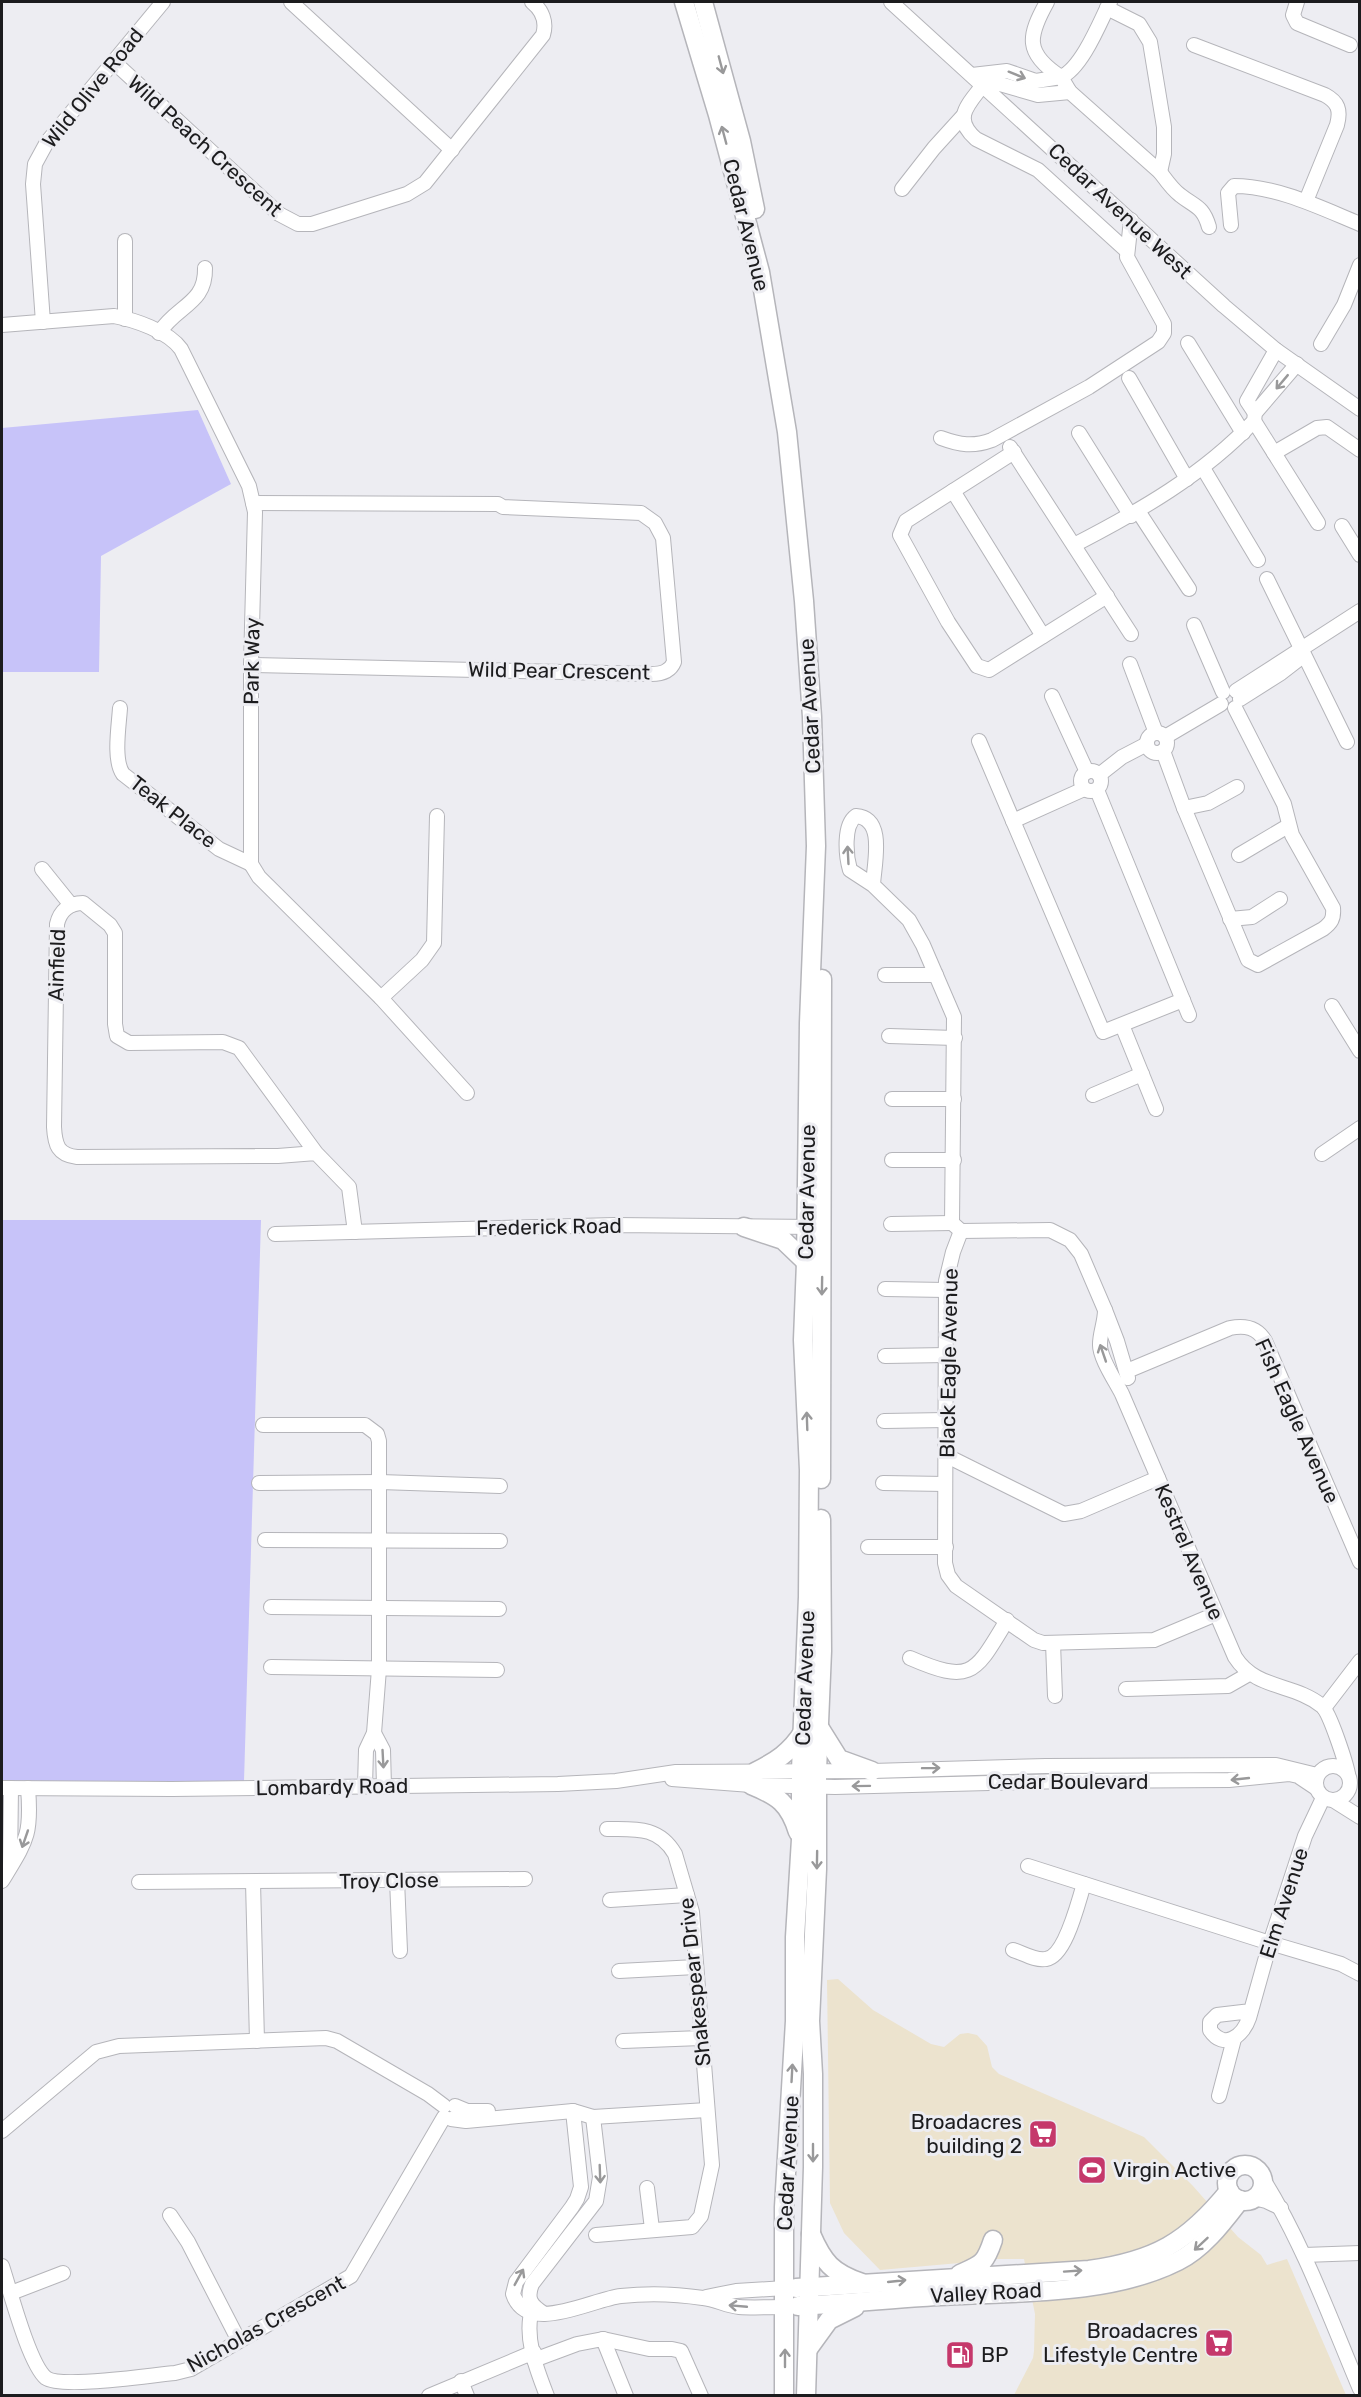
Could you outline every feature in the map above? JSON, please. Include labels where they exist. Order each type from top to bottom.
[{"type":"main road","name":"Cedar Avenue","points":[[684,2],[756,252],[778,378],[794,498],[812,717],[816,846],[809,1023],[821,1451],[822,1651],[811,1728]]},
{"type":"main road","name":"Cedar Avenue","points":[[703,2],[741,141],[768,271],[785,371],[810,578],[820,706],[822,812],[815,1227],[806,1262],[803,1340],[809,1520],[811,1728],[809,1778],[801,1839],[795,1937],[795,2021],[784,2207],[784,2396]]},
{"type":"main road","points":[[744,1227],[783,1240],[806,1262]]},
{"type":"main road","points":[[801,1839],[794,1816],[782,1800],[753,1778],[790,1750],[811,1728],[839,1759],[872,1771]]},
{"type":"main road","name":"Cedar Avenue","points":[[806,2396],[810,2232],[813,2202],[813,2074],[810,2021],[817,1869],[809,1778]]},
{"type":"main road","points":[[1240,2165],[1251,2166],[1263,2179],[1262,2190],[1241,2197],[1227,2179],[1230,2172],[1240,2165]]},
{"type":"main road","name":"Valley Road","points":[[785,2307],[808,2297],[866,2284],[1069,2271],[1131,2271],[1173,2263],[1192,2252],[1220,2225],[1241,2197]]},
{"type":"main road","points":[[810,2232],[827,2264],[843,2276],[866,2284]]},
{"type":"main road","points":[[952,2277],[980,2265],[987,2258],[993,2240]]},
{"type":"main road","name":"Valley Road","points":[[785,2288],[808,2297],[862,2302],[922,2296],[1025,2292],[1099,2284],[1131,2271]]},
{"type":"main road","points":[[808,2349],[829,2320],[862,2302]]},
{"type":"street","name":"Wild Olive Road","points":[[43,322],[33,184],[35,164],[47,142],[163,2]]},
{"type":"street","points":[[291,2],[452,150]]},
{"type":"street","name":"Wild Peach Crescent","points":[[114,62],[279,214],[298,224],[312,224],[416,190],[425,183],[543,35],[544,21],[532,2]]},
{"type":"street","name":"Cedar Avenue West","points":[[891,2],[1224,306],[1276,350],[1359,409]]},
{"type":"street","points":[[1047,2],[1033,29],[1034,51],[1040,60],[1061,77],[1070,93],[1160,172],[1175,191],[1200,208],[1205,214],[1209,227]]},
{"type":"street","points":[[1297,2],[1293,15],[1298,23],[1350,45]]},
{"type":"street","points":[[977,80],[1007,71],[1036,81],[1061,77],[1073,69],[1081,57],[1108,5],[1138,24],[1150,42],[1164,127],[1164,154],[1160,172]]},
{"type":"street","points":[[1194,45],[1325,95],[1336,102],[1339,111],[1337,124],[1306,201]]},
{"type":"street","points":[[977,80],[1038,95],[1070,93]]},
{"type":"street","points":[[902,189],[934,148],[964,115],[977,80]]},
{"type":"street","points":[[964,115],[965,127],[976,139],[1038,170],[1127,251]]},
{"type":"street","points":[[1231,225],[1228,193],[1234,186],[1306,201],[1359,224]]},
{"type":"street","points":[[941,438],[968,446],[980,445],[992,440],[1089,387],[1158,342],[1164,333],[1164,324],[1130,262],[1127,251],[1131,220]]},
{"type":"street","points":[[125,241],[125,319]]},
{"type":"street","points":[[1321,344],[1344,305],[1359,265]]},
{"type":"street","points":[[159,333],[170,317],[197,296],[203,286],[205,268]]},
{"type":"street","name":"Park Way","points":[[2,325],[105,316],[125,319],[177,343],[187,358],[246,479],[253,502],[256,527],[251,665],[251,864]]},
{"type":"street","points":[[1188,343],[1243,433]]},
{"type":"street","points":[[1276,350],[1247,401],[1274,453],[1318,523]]},
{"type":"street","points":[[1074,545],[1135,513],[1203,468],[1243,433],[1297,364]]},
{"type":"street","points":[[1130,378],[1187,479]]},
{"type":"street","points":[[1274,453],[1317,428],[1327,427],[1359,450]]},
{"type":"street","points":[[1079,432],[1189,589]]},
{"type":"street","points":[[1107,596],[989,670],[977,666],[948,622],[900,535],[906,521],[1012,450],[1107,596],[1131,634]]},
{"type":"street","points":[[1203,468],[1258,560]]},
{"type":"street","points":[[953,491],[1043,636]]},
{"type":"street","name":"Wild Pear Crescent","points":[[251,665],[659,674],[669,670],[674,662],[663,538],[655,523],[648,516],[631,511],[452,506],[406,508],[400,505],[253,502]]},
{"type":"street","points":[[1342,526],[1359,555]]},
{"type":"street","points":[[1267,579],[1347,742]]},
{"type":"street","points":[[1161,735],[1231,699],[1359,611]]},
{"type":"street","points":[[1303,651],[1359,618]]},
{"type":"street","points":[[1154,749],[1184,808],[1248,960],[1258,965],[1330,923],[1334,917],[1333,908],[1288,826],[1284,804],[1194,625]]},
{"type":"street","points":[[1130,664],[1161,735],[1167,743],[1126,764],[1112,767],[1081,780],[1091,789],[1189,1015]]},
{"type":"street","points":[[1052,696],[1093,774]]},
{"type":"street","name":"Teak Place","points":[[120,708],[118,756],[121,771],[219,849],[251,864]]},
{"type":"street","points":[[979,741],[1103,1032],[1183,1000]]},
{"type":"street","points":[[1184,808],[1208,803],[1237,787]]},
{"type":"street","points":[[1013,820],[1091,789]]},
{"type":"street","points":[[381,998],[422,960],[434,943],[437,816]]},
{"type":"street","points":[[1239,855],[1288,826]]},
{"type":"street","points":[[251,864],[259,877],[381,998],[467,1094]]},
{"type":"street","points":[[42,869],[71,905]]},
{"type":"street","name":"Black Eagle Avenue","points":[[873,885],[909,920],[954,1017],[954,1160],[957,1227],[946,1290],[946,1568],[951,1582],[1037,1641],[1053,1644],[1154,1640],[1216,1614]]},
{"type":"street","points":[[1230,919],[1252,917],[1281,899]]},
{"type":"street","name":"Ainfield","points":[[316,1152],[278,1156],[69,1156],[59,1150],[54,1127],[57,924],[62,911],[71,905],[83,903],[110,925],[115,933],[117,1036],[129,1043],[223,1042],[236,1046],[244,1053],[316,1152],[350,1189],[355,1232]]},
{"type":"street","points":[[885,975],[936,975]]},
{"type":"street","points":[[1332,1006],[1359,1051]]},
{"type":"street","points":[[1122,1025],[1156,1109]]},
{"type":"street","points":[[889,1036],[955,1038]]},
{"type":"street","points":[[1093,1095],[1142,1074]]},
{"type":"street","points":[[892,1099],[954,1099]]},
{"type":"street","points":[[1322,1154],[1358,1134]]},
{"type":"street","points":[[892,1160],[954,1160]]},
{"type":"street","points":[[891,1224],[1050,1230],[1062,1234],[1078,1250],[1105,1310],[1127,1371],[1122,1394]]},
{"type":"street","name":"Frederick Road","points":[[275,1234],[615,1225],[815,1227]]},
{"type":"street","points":[[885,1289],[946,1290]]},
{"type":"street","name":"Kestrel Avenue","points":[[1105,1310],[1105,1324],[1100,1348],[1235,1657],[1249,1674]]},
{"type":"street","name":"Fish Eagle Avenue","points":[[1127,1371],[1230,1328],[1246,1326],[1256,1331],[1265,1341],[1359,1562]]},
{"type":"street","points":[[885,1356],[947,1355]]},
{"type":"street","points":[[884,1421],[946,1420]]},
{"type":"street","points":[[263,1425],[365,1425],[377,1434],[379,1441],[379,1669],[374,1733],[366,1750],[365,1786]]},
{"type":"street","points":[[947,1456],[1065,1514],[1081,1511],[1158,1478]]},
{"type":"street","points":[[260,1483],[380,1482],[500,1486]]},
{"type":"street","points":[[883,1483],[945,1484]]},
{"type":"street","points":[[265,1540],[500,1541]]},
{"type":"street","points":[[868,1547],[946,1547]]},
{"type":"street","points":[[271,1607],[499,1609]]},
{"type":"street","points":[[910,1658],[948,1672],[957,1673],[970,1670],[983,1659],[1006,1620]]},
{"type":"street","points":[[1053,1644],[1055,1696]]},
{"type":"street","points":[[1324,1708],[1359,1661]]},
{"type":"street","points":[[272,1667],[497,1670]]},
{"type":"street","points":[[1126,1689],[1228,1686],[1249,1674],[1291,1691],[1324,1708],[1345,1757],[1348,1781],[1345,1794],[1322,1790]]},
{"type":"street","points":[[374,1733],[383,1750],[384,1786]]},
{"type":"street","points":[[1333,1765],[1339,1746]]},
{"type":"street","points":[[1170,1765],[1170,1782]]},
{"type":"street","name":"Cedar Boulevard","points":[[809,1778],[872,1771],[1046,1766],[1276,1765],[1322,1790]]},
{"type":"street","points":[[1322,1790],[1327,1766],[1333,1765],[1344,1769],[1359,1809]]},
{"type":"street","name":"Cedar Boulevard","points":[[809,1778],[1170,1782],[1241,1780],[1289,1774],[1298,1776],[1322,1790]]},
{"type":"street","name":"Lombardy Road","points":[[6,1788],[172,1789],[558,1784],[662,1776],[698,1782],[753,1778],[809,1778]]},
{"type":"street","points":[[6,1788],[6,1868]]},
{"type":"street","points":[[2,1881],[6,1868],[27,1837],[30,1807],[28,1788]]},
{"type":"street","points":[[1322,1790],[1359,1817]]},
{"type":"street","name":"Elm Avenue","points":[[1219,2096],[1234,2038],[1243,2032],[1251,2011],[1270,1944],[1322,1790]]},
{"type":"street","name":"Shakespear Drive","points":[[607,1829],[634,1828],[650,1832],[671,1847],[675,1854],[692,1917],[712,2171],[699,2221],[692,2227],[652,2229]]},
{"type":"street","points":[[1028,1866],[1270,1944],[1341,1964],[1359,1974]]},
{"type":"street","name":"Troy Close","points":[[140,1882],[525,1879]]},
{"type":"street","points":[[397,1880],[400,1951]]},
{"type":"street","points":[[253,1882],[257,2041]]},
{"type":"street","points":[[1013,1950],[1041,1960],[1054,1955],[1069,1930],[1084,1884]]},
{"type":"street","points":[[610,1900],[687,1895]]},
{"type":"street","points":[[619,1971],[696,1967]]},
{"type":"street","points":[[1234,2038],[1217,2037],[1210,2030],[1210,2022],[1217,2015],[1251,2011]]},
{"type":"street","points":[[2,2131],[100,2049],[119,2046],[321,2037],[332,2039],[428,2094],[449,2112],[466,2121],[573,2111],[593,2117],[707,2110]]},
{"type":"street","points":[[623,2041],[701,2038]]},
{"type":"street","points":[[536,2311],[521,2308],[513,2294],[516,2282],[577,2199],[580,2187],[573,2111]]},
{"type":"street","name":"Nicholas Crescent","points":[[2,2266],[37,2366],[46,2377],[56,2382],[71,2383],[183,2372],[351,2276],[449,2112]]},
{"type":"street","points":[[547,2396],[534,2356],[529,2326],[536,2311],[529,2294],[534,2280],[596,2201],[600,2185],[596,2128],[593,2117]]},
{"type":"street","points":[[1263,2179],[1281,2208],[1304,2255],[1359,2389]]},
{"type":"street","points":[[596,2235],[652,2229],[647,2188]]},
{"type":"street","points":[[1241,2197],[1266,2201],[1281,2208]]},
{"type":"street","points":[[170,2215],[188,2242],[239,2341]]},
{"type":"street","points":[[565,2215],[578,2226]]},
{"type":"street","points":[[1304,2255],[1359,2253]]},
{"type":"street","points":[[11,2293],[63,2273]]},
{"type":"street","name":"Valley Road","points":[[536,2311],[558,2314],[620,2296],[704,2298],[736,2291],[785,2288]]},
{"type":"street","name":"Valley Road","points":[[704,2298],[737,2307],[785,2307]]},
{"type":"street","points":[[603,2339],[626,2396]]},
{"type":"street","points":[[429,2396],[460,2381],[534,2356],[603,2339],[649,2349],[681,2351],[701,2396]]},
{"type":"street","points":[[460,2381],[467,2396]]},
{"type":"shaded area","points":[[198,410],[231,484],[101,556],[99,672],[2,672],[2,428]]},
{"type":"shaded area","points":[[2,1220],[261,1220],[244,1781],[2,1784]]},
{"type":"shaded area","points":[[838,1979],[873,2010],[931,2044],[944,2047],[960,2034],[977,2035],[987,2046],[992,2067],[999,2074],[1144,2137],[1193,2186],[1238,2237],[1261,2255],[1267,2265],[1287,2259],[1346,2395],[1014,2395],[1033,2358],[1034,2351],[1035,2314],[1024,2259],[981,2259],[971,2262],[880,2270],[844,2233],[830,2203],[827,1980]]},
{"type":"place","name":"Broadacres building 2","points":[[1043,2134]]},
{"type":"place","name":"Virgin Active","points":[[1092,2170]]},
{"type":"place","name":"Broadacres Lifestyle Centre","points":[[1219,2343]]},
{"type":"place","name":"BP","points":[[960,2355]]}]
